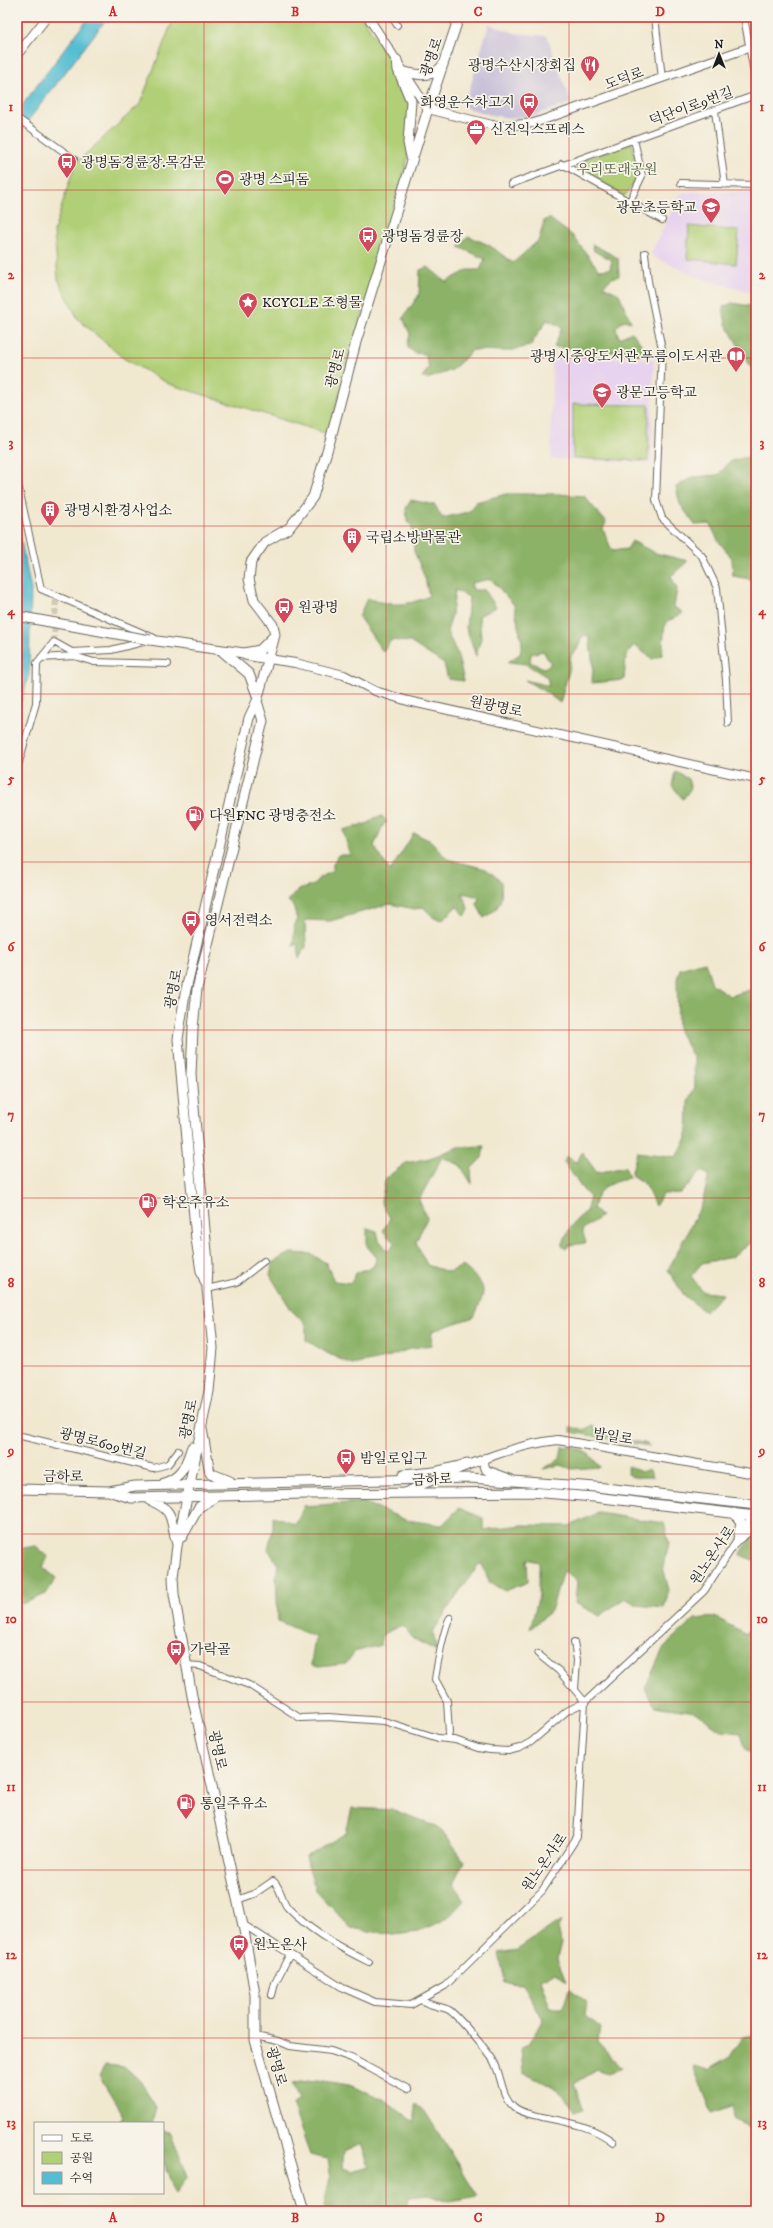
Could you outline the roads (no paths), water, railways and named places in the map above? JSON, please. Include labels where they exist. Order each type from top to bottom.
[{"type":"main road","name":"광명로","points":[[207,1289],[201,1271],[196,1239],[178,1039],[185,994],[249,718],[258,699],[275,635],[273,625],[254,600],[249,579],[251,562],[265,542],[289,528],[312,497],[330,441],[356,342],[428,109],[459,17]]},
{"type":"main road","points":[[397,60],[398,70],[411,101],[408,143],[412,162]]},
{"type":"main road","points":[[405,72],[432,74],[437,71],[444,61]]},
{"type":"main road","points":[[17,616],[150,640],[244,654],[260,650],[275,635]]},
{"type":"main road","points":[[228,652],[249,674],[258,699]]},
{"type":"main road","name":"원광명로","points":[[228,652],[269,659]]},
{"type":"main road","name":"광명로","points":[[258,699],[263,721],[197,990],[193,1028],[191,1075],[208,1263],[207,1289],[213,1348],[209,1391],[186,1497],[173,1577],[174,1594],[186,1665],[242,1923],[255,1994],[255,2036],[304,2211]]},
{"type":"main road","points":[[201,1423],[210,1473],[239,1484]]},
{"type":"main road","points":[[158,1486],[175,1479],[182,1474],[201,1423]]},
{"type":"main road","points":[[372,1481],[434,1472],[467,1464]]},
{"type":"main road","name":"금하로","points":[[17,1489],[109,1491],[136,1486],[470,1478],[596,1487],[756,1505]]},
{"type":"main road","name":"금하로","points":[[109,1491],[132,1498],[531,1492],[594,1497],[754,1516]]},
{"type":"main road","points":[[177,1546],[200,1507],[207,1502],[225,1496]]},
{"type":"main road","points":[[144,1498],[166,1508],[170,1514],[177,1546]]},
{"type":"main road","points":[[734,1513],[741,1522],[738,1539]]},
{"type":"main road","points":[[738,1539],[756,1525]]},
{"type":"street","points":[[17,55],[47,17]]},
{"type":"street","points":[[368,17],[428,109]]},
{"type":"street","points":[[392,17],[397,25]]},
{"type":"street","points":[[655,17],[662,78]]},
{"type":"street","points":[[744,17],[753,46],[756,84]]},
{"type":"street","name":"도덕로","points":[[428,109],[492,125],[520,125],[548,120],[753,46]]},
{"type":"street","name":"덕단이로9번길","points":[[511,184],[562,164],[715,111],[756,95]]},
{"type":"street","points":[[715,111],[725,185]]},
{"type":"street","points":[[17,118],[74,159]]},
{"type":"street","points":[[630,203],[642,176],[634,139]]},
{"type":"street","points":[[562,164],[662,220]]},
{"type":"street","points":[[681,183],[756,185]]},
{"type":"street","points":[[645,254],[648,281],[662,349],[656,500],[662,518],[702,556],[717,588],[726,680],[728,723]]},
{"type":"street","points":[[17,480],[41,589],[162,642]]},
{"type":"street","points":[[17,769],[36,703],[37,663],[54,642],[72,652],[111,650],[150,640]]},
{"type":"street","points":[[74,656],[80,651]]},
{"type":"street","points":[[41,658],[74,656],[94,662],[168,664]]},
{"type":"street","name":"원광명로","points":[[269,659],[295,663],[344,675],[375,691],[408,701],[756,779]]},
{"type":"street","points":[[207,1289],[237,1282],[264,1261]]},
{"type":"street","name":"광명로609번길","points":[[17,1435],[154,1468],[168,1464],[178,1451]]},
{"type":"street","name":"밤일로","points":[[400,1494],[467,1464],[535,1443],[558,1440],[756,1474]]},
{"type":"street","points":[[485,1458],[484,1467],[490,1472],[515,1481]]},
{"type":"street","name":"원노온사로","points":[[242,1923],[343,1988],[375,2002],[411,2005],[445,1986],[542,1891],[577,1837],[585,1702],[704,1592],[754,1516],[756,1505]]},
{"type":"street","points":[[447,1739],[449,1733],[447,1701],[435,1679],[446,1625],[450,1618]]},
{"type":"street","points":[[574,1642],[577,1660],[574,1689]]},
{"type":"street","points":[[186,1665],[200,1666],[248,1685],[300,1718],[328,1717],[384,1721],[438,1738],[455,1740],[478,1748],[508,1751],[520,1748],[531,1742],[567,1711],[585,1702],[559,1671],[538,1654]]},
{"type":"street","points":[[236,1900],[254,1894],[273,1881],[284,1903],[291,1910],[328,1940],[369,1962]]},
{"type":"street","points":[[272,1994],[275,1983],[290,1954]]},
{"type":"street","points":[[421,2000],[428,2005],[448,2010],[457,2017],[493,2059],[499,2071],[501,2088],[513,2106],[532,2116],[570,2123],[600,2132],[613,2142]]},
{"type":"street","points":[[255,2036],[278,2040],[290,2046],[331,2050],[351,2058],[408,2089]]},
{"type":"water","points":[[89,17],[108,17],[17,135],[17,112]]},
{"type":"water","points":[[17,522],[31,589],[29,674],[17,715]]},
{"type":"tunnel","points":[[54,642],[56,596]]},
{"type":"place","name":"광명수산시장회집","points":[[590,82]]},
{"type":"place","name":"화영운수차고지","points":[[529,119]]},
{"type":"place","name":"신진익스프레스","points":[[476,146]]},
{"type":"place","name":"광명돔경륜장.목감문","points":[[67,179]]},
{"type":"place","name":"광명 스피돔","points":[[225,196]]},
{"type":"place","name":"광문초등학교","points":[[711,224]]},
{"type":"place","name":"광명돔경륜장","points":[[368,253]]},
{"type":"place","name":"KCYCLE 조형물","points":[[248,319]]},
{"type":"place","name":"광명시중앙도서관 푸름이도서관","points":[[736,373]]},
{"type":"place","name":"광문고등학교","points":[[602,409]]},
{"type":"place","name":"광명시환경사업소","points":[[50,527]]},
{"type":"place","name":"국립소방박물관","points":[[352,554]]},
{"type":"place","name":"원광명","points":[[284,624]]},
{"type":"place","name":"다원FNC 광명충전소","points":[[195,832]]},
{"type":"place","name":"영서전력소","points":[[191,937]]},
{"type":"place","name":"학온주유소","points":[[148,1219]]},
{"type":"place","name":"밤일로입구","points":[[346,1475]]},
{"type":"place","name":"가락골","points":[[176,1666]]},
{"type":"place","name":"통일주유소","points":[[186,1820]]},
{"type":"place","name":"원노온사","points":[[239,1961]]},
{"type":"park label","name":"우리또래공원","points":[[617,169]]}]
